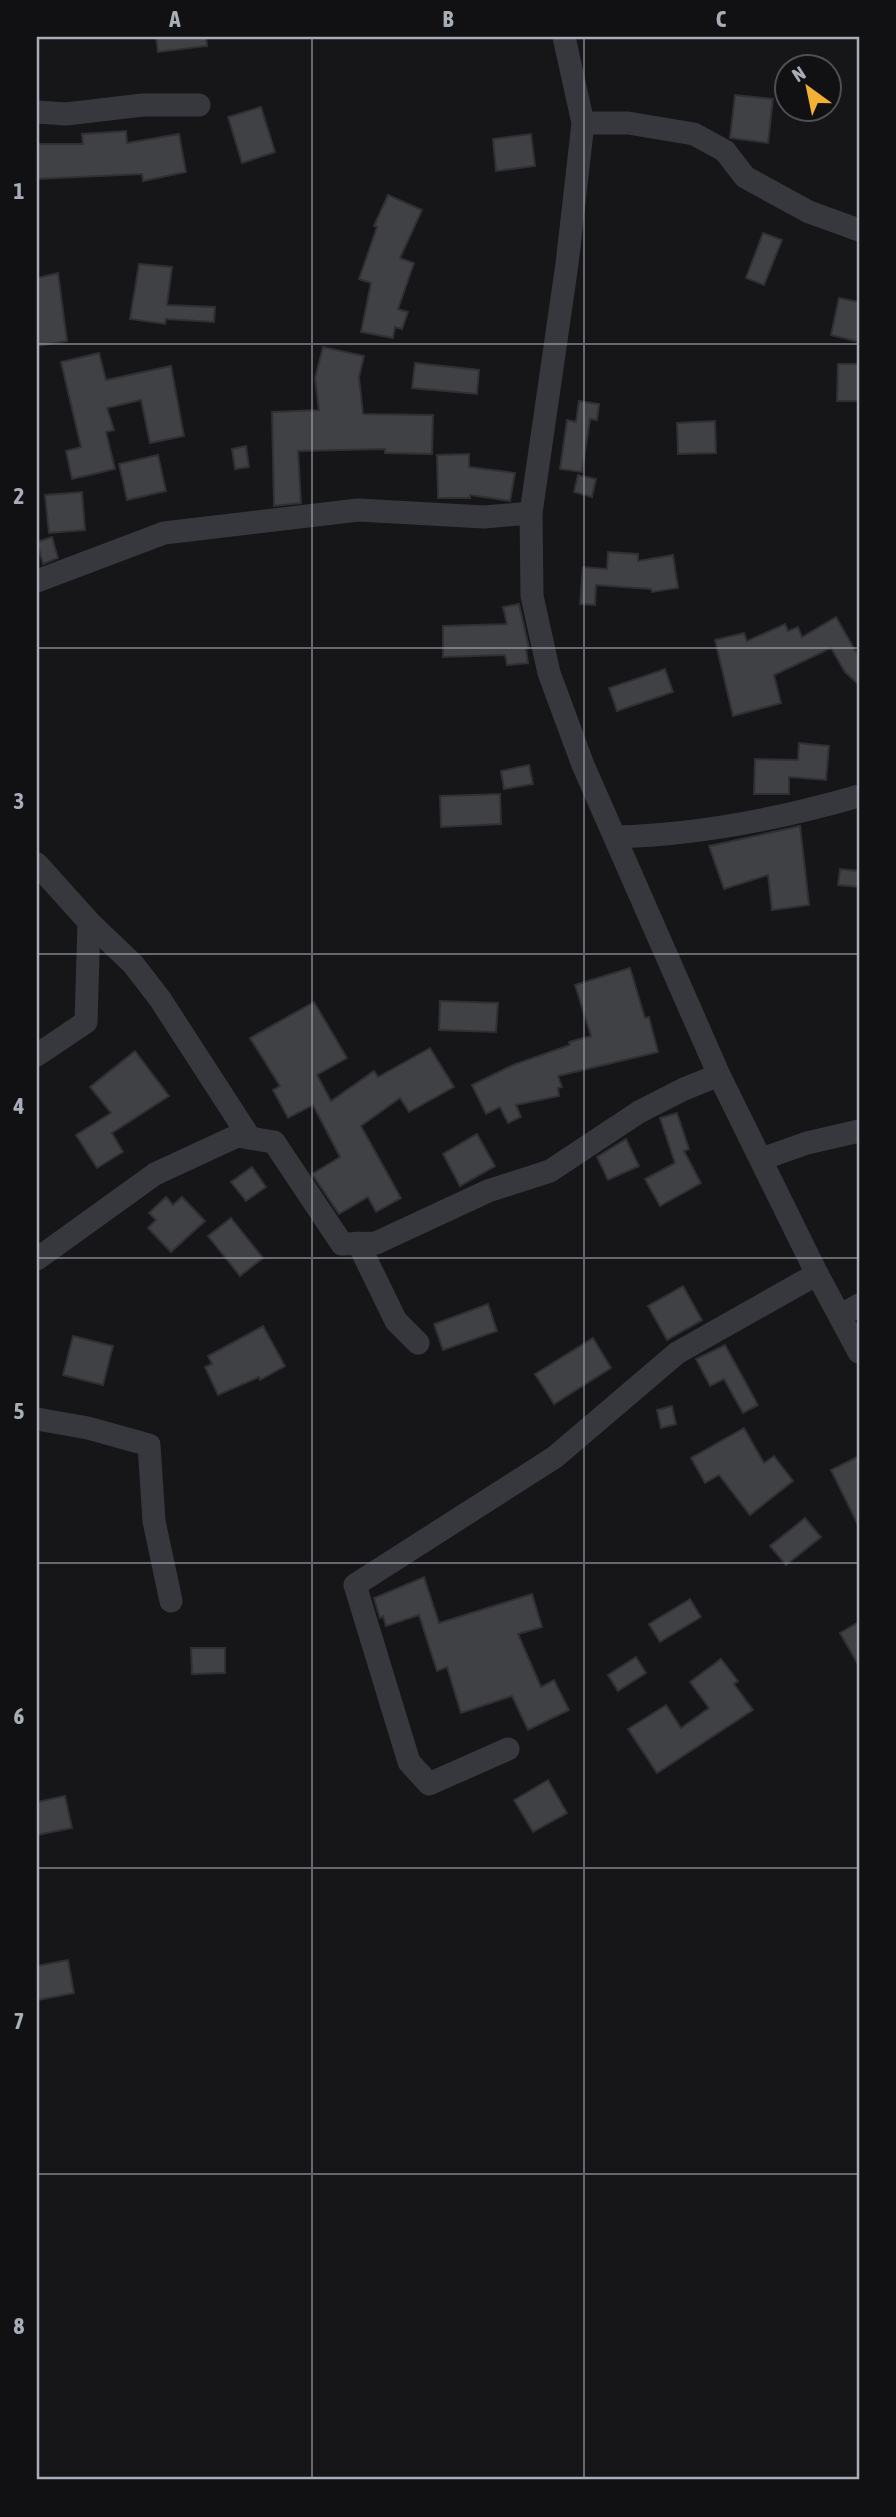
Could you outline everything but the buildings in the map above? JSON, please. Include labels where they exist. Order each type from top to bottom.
[{"type":"street","points":[[564,37],[583,123],[567,264],[531,513],[532,596],[549,673],[583,765],[719,1075],[817,1274],[850,1310],[859,1352]]},
{"type":"street","points":[[37,113],[66,114],[143,105],[199,105]]},
{"type":"street","points":[[583,123],[628,123],[694,134],[725,151],[745,177],[809,212],[859,230]]},
{"type":"street","points":[[37,581],[164,533],[358,510],[484,517],[531,513]]},
{"type":"street","points":[[615,837],[671,836],[789,816],[859,796]]},
{"type":"street","points":[[37,864],[89,922],[133,964],[160,999],[250,1138]]},
{"type":"street","points":[[37,1055],[86,1022],[89,922]]},
{"type":"street","points":[[37,1259],[155,1174],[237,1136],[274,1142],[342,1244],[376,1242],[488,1191],[550,1171],[639,1112],[684,1088],[719,1075]]},
{"type":"street","points":[[762,1159],[807,1143],[859,1131]]},
{"type":"street","points":[[358,1243],[396,1321],[418,1343]]},
{"type":"street","points":[[508,1749],[429,1784],[409,1762],[355,1585],[555,1457],[677,1353],[817,1274]]},
{"type":"street","points":[[37,1419],[88,1428],[149,1445],[154,1521],[172,1601]]}]
